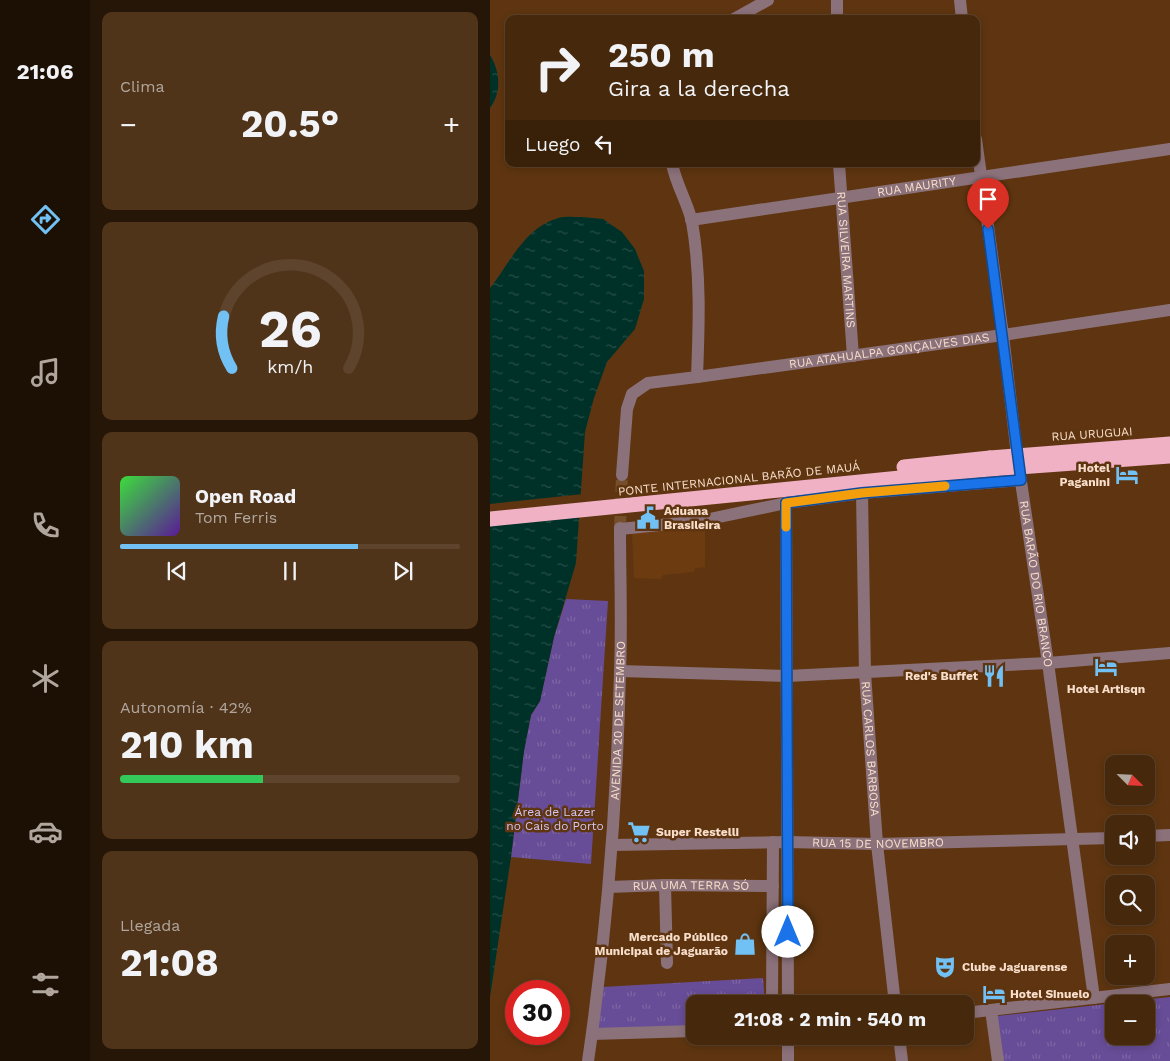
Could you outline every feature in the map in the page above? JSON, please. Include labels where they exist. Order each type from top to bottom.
[{"type":"highway","name":"RUA URUGUAI","points":[[1019,468],[1170,444]]},
{"type":"highway","points":[[990,464],[1019,468],[1170,456]]},
{"type":"highway","name":"PONTE INTERNACIONAL BARÃO DE MAUÁ","points":[[490,510],[990,464]]},
{"type":"highway","name":"PONTE INTERNACIONAL BARÃO DE MAUÁ","points":[[490,519],[990,464]]},
{"type":"street","points":[[741,15],[768,0]]},
{"type":"street","points":[[837,0],[837,15]]},
{"type":"street","points":[[960,0],[962,15]]},
{"type":"street","name":"RUA MAURITY","points":[[691,220],[841,199],[981,176],[1170,150]]},
{"type":"street","points":[[673,167],[691,220],[698,270],[700,302],[697,377]]},
{"type":"street","name":"RUA SILVEIRA MARTINS","points":[[840,167],[852,356]]},
{"type":"street","name":"RUA BARÃO DO RIO BRANCO","points":[[980,167],[1019,468],[1094,998]]},
{"type":"street","name":"RUA ATAHUALPA GONÇALVES DIAS","points":[[622,475],[627,408],[632,394],[648,383],[1003,336],[1170,310]]},
{"type":"street","points":[[788,995],[786,503],[1019,468]]},
{"type":"street","name":"RUA CARLOS BARBOSA","points":[[862,493],[865,673],[876,844],[894,995]]},
{"type":"street","name":"AVENIDA 20 DE SETEMBRO","points":[[588,1061],[609,887],[612,845],[620,671],[620,528],[700,521],[786,503]]},
{"type":"street","points":[[620,671],[787,676],[1048,663],[1170,653]]},
{"type":"street","points":[[1155,836],[1170,835]]},
{"type":"street","name":"RUA 15 DE NOVEMBRO","points":[[612,845],[773,842],[876,844],[1105,838]]},
{"type":"street","points":[[772,995],[773,842]]},
{"type":"street","points":[[665,885],[667,963]]},
{"type":"street","name":"RUA UMA TERRA SÓ","points":[[609,887],[665,885],[773,886]]},
{"type":"street","points":[[974,1012],[1170,989]]},
{"type":"street","points":[[991,1010],[998,1061]]},
{"type":"street","points":[[592,1034],[686,1032]]},
{"type":"street","points":[[788,1045],[788,1061]]},
{"type":"street","points":[[900,1045],[902,1061]]},
{"type":"shaded area","points":[[705,527],[705,567],[695,568],[694,572],[663,575],[661,579],[634,578],[632,533]]},
{"type":"green space","name":"Área de Lazer no Cais do Porto","points":[[566,599],[608,601],[591,864],[511,857],[524,751],[531,715],[540,701],[554,637]]},
{"type":"green space","points":[[763,978],[764,995],[686,995],[686,1029],[596,1032],[602,987]]},
{"type":"green space","points":[[1170,997],[1170,1061],[1003,1061],[997,1016],[1105,1004],[1105,1045],[1155,1045],[1155,999]]},
{"type":"water","points":[[490,55],[498,75],[498,88],[490,108]]},
{"type":"water","points":[[582,217],[603,219],[622,232],[635,249],[644,271],[644,299],[635,329],[607,362],[594,398],[585,432],[576,563],[554,637],[540,701],[531,715],[524,751],[511,857],[490,997],[490,288],[519,247],[536,230],[558,218]]},
{"type":"pier","points":[[583,494],[582,517],[490,526],[490,504]]},
{"type":"tunnel","points":[[620,528],[622,475]]},
{"type":"slow traffic","points":[[786,527],[786,503],[862,493],[945,486]]},
{"type":"place","name":"Hotel Paganini","points":[[1127,475]]},
{"type":"place","name":"Aduana Brasileira","points":[[648,518]]},
{"type":"place","name":"Hotel Artisqn","points":[[1106,667]]},
{"type":"place","name":"Red's Buffet","points":[[994,676]]},
{"type":"place","name":"Super Restelli","points":[[639,832]]},
{"type":"place","name":"Mercado Público Municipal de Jaguarão","points":[[745,944]]},
{"type":"place","name":"Clube Jaguarense","points":[[945,967]]},
{"type":"place","name":"Hotel Sinuelo","points":[[994,994]]},
{"type":"route","points":[[788,932],[786,503],[862,493],[1021,480],[988,229]]}]
